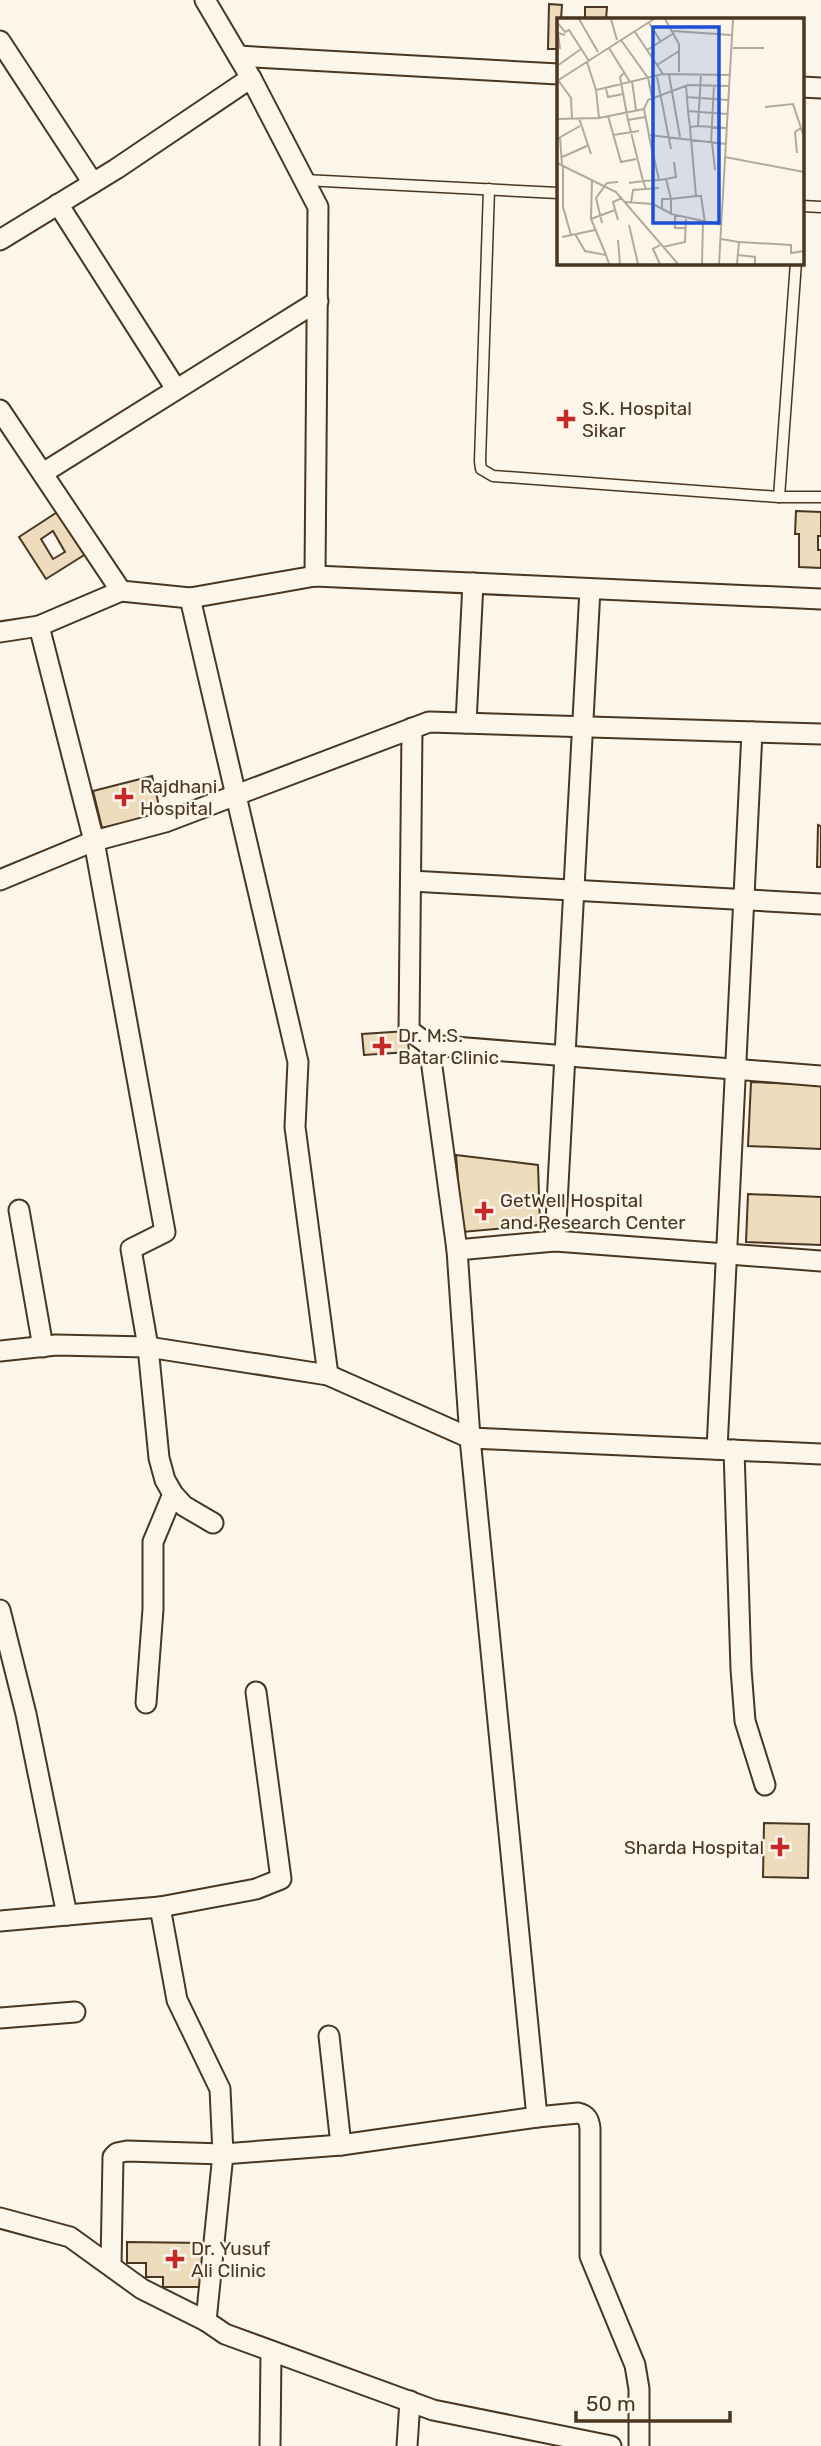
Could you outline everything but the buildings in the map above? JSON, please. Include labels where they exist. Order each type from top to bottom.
[{"type":"street","points":[[205,0],[251,78],[318,207],[315,576]]},
{"type":"street","points":[[0,41],[93,183]]},
{"type":"street","points":[[238,56],[557,74]]},
{"type":"street","points":[[0,240],[93,183],[251,78]]},
{"type":"street","points":[[58,204],[176,388]]},
{"type":"street","points":[[43,473],[318,301]]},
{"type":"street","points":[[0,410],[121,591]]},
{"type":"street","points":[[0,632],[39,626],[121,591],[190,598],[315,576],[821,599]]},
{"type":"street","points":[[466,723],[474,583]]},
{"type":"street","points":[[555,1241],[590,589]]},
{"type":"street","points":[[190,598],[298,1062],[295,1127],[328,1375]]},
{"type":"street","points":[[39,626],[94,841],[165,1232],[131,1249],[148,1348],[159,1458],[165,1480],[173,1494],[184,1506],[214,1523]]},
{"type":"street","points":[[0,880],[94,841],[165,822],[429,722],[821,734]]},
{"type":"street","points":[[412,728],[409,1030],[429,1045],[821,1076]]},
{"type":"street","points":[[752,732],[727,1254],[726,1450],[746,1721],[765,1785]]},
{"type":"street","points":[[411,881],[821,904]]},
{"type":"street","points":[[429,1045],[457,1250],[470,1438],[537,2117]]},
{"type":"street","points":[[19,1210],[43,1347]]},
{"type":"street","points":[[457,1250],[555,1241],[821,1261]]},
{"type":"street","points":[[0,1351],[56,1345],[148,1348],[328,1375],[470,1438],[821,1454]]},
{"type":"street","points":[[145,1703],[153,1609],[153,1542],[173,1494]]},
{"type":"street","points":[[0,1610],[26,1714],[67,1915]]},
{"type":"street","points":[[0,1921],[160,1907],[256,1889],[281,1879],[256,1692]]},
{"type":"street","points":[[160,1907],[177,2000],[220,2089],[223,2154],[206,2321]]},
{"type":"street","points":[[0,2018],[75,2012]]},
{"type":"street","points":[[329,2036],[341,2145]]},
{"type":"street","points":[[111,2265],[113,2157],[117,2152],[223,2154],[341,2145],[537,2117],[584,2114],[589,2119],[590,2128],[590,2256],[635,2365],[639,2389],[639,2446]]},
{"type":"street","points":[[0,2218],[70,2237],[142,2289],[206,2321],[225,2334],[433,2410],[611,2446]]},
{"type":"street","points":[[270,2446],[271,2351]]},
{"type":"street","points":[[407,2446],[410,2401]]},
{"type":"lane","points":[[304,180],[557,193]]},
{"type":"lane","points":[[489,189],[481,469],[493,477],[779,497],[821,497]]},
{"type":"lane","points":[[779,497],[796,264]]},
{"type":"place","name":"S.K. Hospital Sikar","points":[[566,419]]},
{"type":"place","name":"Rajdhani Hospital","points":[[124,797]]},
{"type":"place","name":"Dr. M.S. Batar Clinic","points":[[382,1046]]},
{"type":"place","name":"GetWell Hospital and Research Center","points":[[484,1211]]},
{"type":"place","name":"Sharda Hospital","points":[[780,1847]]},
{"type":"place","name":"Dr. Yusuf Ali Clinic","points":[[175,2259]]}]
